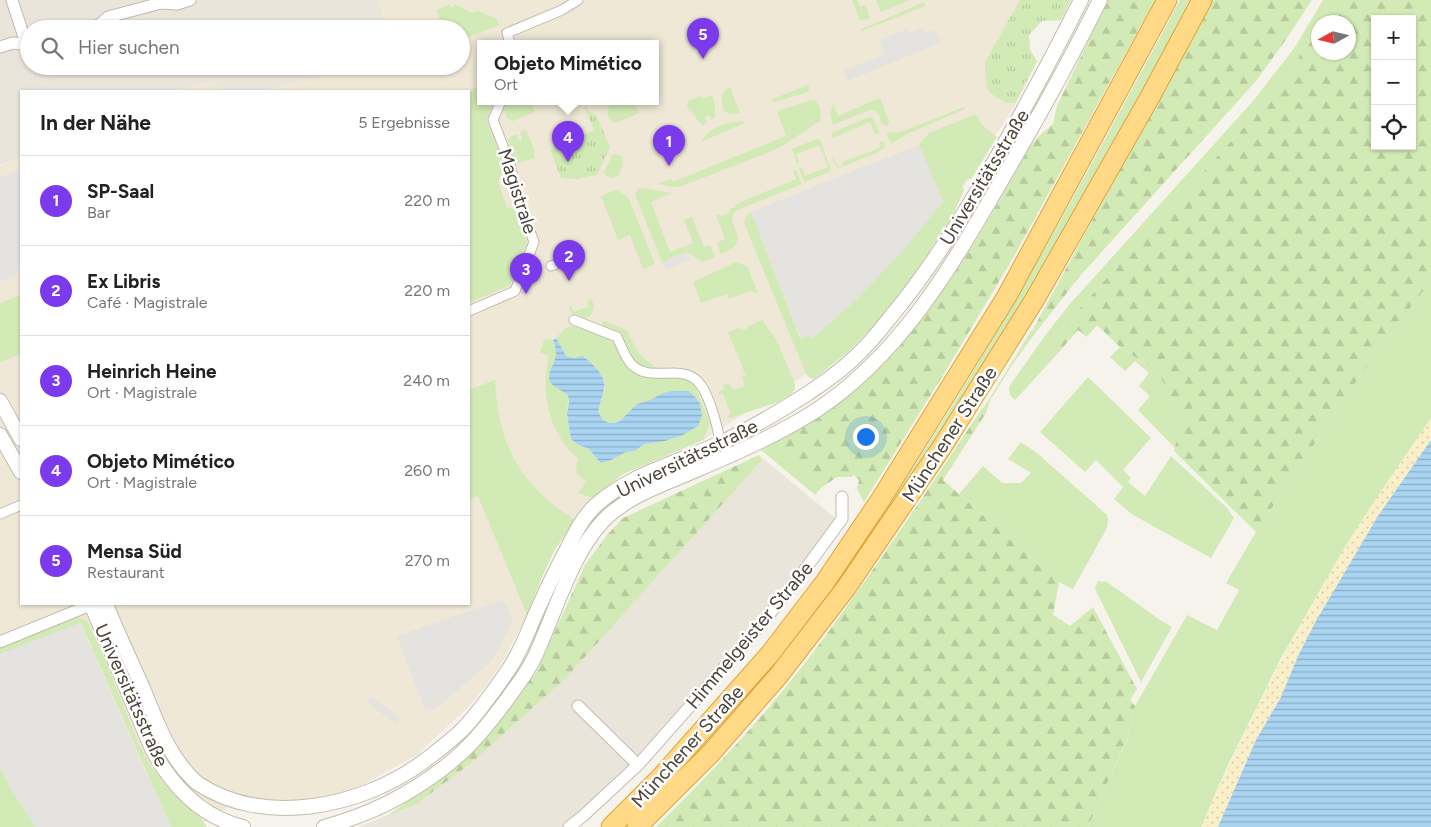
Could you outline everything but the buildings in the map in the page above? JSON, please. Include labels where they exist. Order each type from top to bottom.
[{"type":"highway","name":"Münchener Straße","points":[[611,827],[661,777],[770,654],[825,582],[865,522],[1007,296],[1167,0]]},
{"type":"highway","name":"Münchener Straße","points":[[637,827],[711,753],[773,682],[852,580],[942,447],[1035,299],[1150,97],[1202,0]]},
{"type":"street","points":[[12,0],[20,23]]},
{"type":"street","points":[[105,20],[108,17],[156,4],[177,4],[190,0]]},
{"type":"street","points":[[509,40],[507,33],[562,10],[578,0]]},
{"type":"street","name":"Universitätsstraße","points":[[106,605],[155,720],[174,755],[185,771],[212,795],[231,805],[254,812],[286,816],[320,811],[350,802],[373,792],[411,770],[437,751],[463,728],[509,669],[524,643],[539,605],[556,570],[578,528],[589,513],[615,491],[646,473],[720,443],[771,417],[834,376],[855,358],[878,332],[910,294],[935,259],[974,197],[1027,104],[1081,0]]},
{"type":"street","name":"Universitätsstraße","points":[[324,827],[358,816],[416,788],[448,764],[470,744],[490,721],[529,668],[576,560],[603,521],[631,500],[756,444],[812,412],[859,377],[881,354],[925,304],[973,230],[1041,113],[1100,0]]},
{"type":"street","points":[[0,47],[20,43]]},
{"type":"street","name":"Magistrale","points":[[470,310],[515,291],[534,242],[516,196],[510,164],[493,120],[499,105]]},
{"type":"street","points":[[574,320],[617,337],[629,362],[638,369],[650,374],[675,372],[696,379],[708,400],[716,421],[720,443]]},
{"type":"street","points":[[0,401],[20,437]]},
{"type":"street","points":[[0,435],[20,470]]},
{"type":"street","name":"Himmelgeister Straße","points":[[569,827],[638,764],[744,645],[795,583],[842,519],[842,497]]},
{"type":"street","points":[[0,514],[20,505]]},
{"type":"street","points":[[0,642],[90,605]]},
{"type":"street","name":"Universitätsstraße","points":[[92,605],[152,749],[161,766],[189,799],[222,824],[244,827]]},
{"type":"street","points":[[578,706],[638,764]]},
{"type":"street","points":[[143,727],[155,720]]},
{"type":"street","points":[[222,824],[231,805]]},
{"type":"shaded area","points":[[0,0],[379,0],[383,20],[20,20],[20,75],[326,75],[268,90],[220,90],[212,82],[181,90],[20,90],[20,158],[0,165]]},
{"type":"shaded area","points":[[379,0],[1071,0],[1061,20],[1042,21],[1029,35],[1030,50],[1037,61],[1018,100],[957,197],[829,360],[703,440],[623,474],[594,497],[575,520],[554,551],[527,615],[502,663],[467,708],[417,755],[360,786],[330,798],[274,805],[243,798],[196,827],[30,827],[0,777],[0,166],[20,158],[20,605],[470,605],[470,90],[268,90],[326,75],[470,75],[470,20],[383,20]]},
{"type":"shaded area","points":[[923,28],[925,33],[935,29],[941,43],[847,81],[843,71],[885,54],[879,40],[907,29],[909,33]]},
{"type":"shaded area","points":[[212,82],[220,90],[181,90]]},
{"type":"shaded area","points":[[919,145],[943,201],[903,251],[856,300],[812,339],[809,335],[801,338],[751,212]]},
{"type":"shaded area","points":[[20,169],[20,266],[16,275],[0,282],[0,178]]},
{"type":"shaded area","points":[[687,252],[690,259],[666,270],[662,262]]},
{"type":"shaded area","points":[[759,455],[841,523],[638,765],[568,827],[358,827],[415,805],[470,764],[565,679],[761,461]]},
{"type":"shaded area","points":[[501,600],[506,603],[513,621],[492,661],[434,710],[424,708],[397,636]]},
{"type":"shaded area","points":[[80,623],[171,827],[35,827],[7,782],[0,766],[0,654]]},
{"type":"shaded area","points":[[371,696],[400,717],[396,724],[367,702]]},
{"type":"green space","points":[[852,0],[857,0],[860,7],[865,5],[870,18],[860,21]]},
{"type":"green space","points":[[876,0],[910,0],[881,12]]},
{"type":"green space","points":[[1020,0],[1071,0],[1061,20],[1042,21],[1029,35],[1030,50],[1037,61],[1015,103],[1006,103],[990,93],[987,88],[985,62]]},
{"type":"green space","points":[[1108,0],[1155,0],[1013,258],[864,502],[857,489],[859,480],[854,475],[851,477],[837,477],[822,487],[776,442],[825,413],[852,392],[887,358],[934,301],[963,261],[1031,145],[1053,124],[1057,106]]},
{"type":"green space","points":[[1180,0],[1193,0],[1122,134],[1013,320],[877,531],[779,662],[711,740],[629,827],[624,827],[707,741],[763,677],[845,569],[898,491],[998,330],[1091,166]]},
{"type":"green space","points":[[1212,0],[1312,0],[1256,81],[1080,276],[1036,332],[1032,331]]},
{"type":"green space","points":[[1323,0],[1335,0],[1325,15],[1314,15]]},
{"type":"green space","points":[[1335,0],[1431,0],[1431,281],[1376,352],[1256,532],[1174,451],[1182,418],[1158,372],[1120,347],[1097,325],[1087,337],[1078,330],[1059,352],[1049,342],[1281,86],[1311,37],[1311,60],[1356,60],[1356,15],[1325,15]]},
{"type":"green space","points":[[924,2],[926,6],[862,31],[862,29]]},
{"type":"green space","points":[[450,4],[450,7],[453,7],[454,4],[472,13],[477,11],[496,18],[499,25],[470,36],[470,20],[440,20],[436,10]]},
{"type":"green space","points":[[1311,20],[1311,37],[1281,86],[1049,342],[1059,352],[1015,400],[1010,395],[1009,387],[1069,305],[1254,100],[1295,47]]},
{"type":"green space","points":[[809,84],[810,90],[805,93],[775,102],[771,100]]},
{"type":"green space","points":[[477,86],[477,105],[492,105],[486,120],[505,165],[498,182],[507,207],[514,209],[527,243],[510,285],[470,303],[470,91]]},
{"type":"green space","points":[[730,87],[740,113],[731,114],[722,106],[722,97]]},
{"type":"green space","points":[[712,95],[715,105],[715,117],[711,120],[709,115],[705,117],[707,123],[702,126],[691,111],[689,112],[688,101],[701,96],[702,99]]},
{"type":"green space","points":[[880,98],[889,121],[888,126],[882,124],[877,112],[873,110],[833,125],[830,113],[833,104],[838,116]]},
{"type":"green space","points":[[812,100],[817,101],[821,113],[820,121],[779,148],[682,186],[673,187],[657,184],[671,179],[673,182],[786,136],[777,111]]},
{"type":"green space","points":[[506,105],[532,105],[535,112],[513,121],[507,118],[504,110]]},
{"type":"green space","points":[[609,105],[636,105],[639,113],[616,123],[612,122],[608,117]]},
{"type":"green space","points":[[584,106],[596,115],[610,147],[597,175],[577,179],[561,178],[550,149],[594,130]]},
{"type":"green space","points":[[964,107],[965,109],[907,134],[891,144],[886,133],[901,132]]},
{"type":"green space","points":[[976,114],[982,125],[997,137],[971,179],[967,179],[962,186],[964,190],[953,215],[904,290],[877,322],[848,352],[814,379],[808,377],[744,223],[746,217],[751,212],[800,338],[809,335],[812,339],[856,300],[902,251],[943,202],[919,145],[929,133]]},
{"type":"green space","points":[[870,117],[873,118],[879,132],[875,134],[870,122],[833,138],[831,133]]},
{"type":"green space","points":[[742,121],[745,123],[701,142],[713,129],[729,123]]},
{"type":"green space","points":[[526,130],[535,151],[534,158],[520,163],[516,162],[508,141],[510,137],[516,134],[519,141],[522,140],[520,132]]},
{"type":"green space","points":[[817,139],[820,140],[831,170],[804,182],[799,168],[802,167],[805,176],[828,167],[819,145],[796,154],[799,162],[797,163],[792,149]]},
{"type":"green space","points":[[883,141],[885,147],[878,152],[839,168],[837,168],[832,158],[838,167],[843,165],[842,162],[880,148],[879,142]]},
{"type":"green space","points":[[613,154],[622,156],[623,164],[618,176],[611,178],[605,175],[604,172]]},
{"type":"green space","points":[[796,170],[802,184],[737,210],[733,215],[733,220],[738,237],[737,243],[732,249],[721,254],[717,243],[725,239],[716,215],[720,214],[721,216],[730,212],[729,209],[735,207],[734,205],[796,179],[793,171]]},
{"type":"green space","points":[[638,188],[672,193],[651,202],[670,252],[693,243],[684,220],[692,217],[704,247],[710,245],[715,257],[702,262],[687,252],[662,262],[635,195]]},
{"type":"green space","points":[[616,190],[628,197],[655,264],[643,269],[630,235],[618,240],[601,196]]},
{"type":"green space","points":[[736,262],[747,266],[758,293],[749,291],[729,299],[727,294],[701,303],[693,282]]},
{"type":"green space","points":[[1431,281],[1431,418],[1348,542],[1281,658],[1226,769],[1201,827],[1088,827],[1129,735],[1135,706],[1187,615],[1217,630],[1239,590],[1226,583],[1256,532],[1376,352]]},
{"type":"green space","points":[[20,295],[20,354],[0,362],[0,303]]},
{"type":"green space","points":[[592,299],[593,311],[585,320],[572,314],[569,307],[571,306],[574,312],[588,307],[588,301]]},
{"type":"green space","points":[[762,320],[777,341],[795,384],[795,389],[790,395],[778,402],[730,418],[727,416],[731,414],[723,394],[719,395],[718,392],[724,389],[723,385],[729,383],[733,390],[745,386],[742,377],[746,376],[728,332],[738,328],[746,330],[748,326]]},
{"type":"green space","points":[[604,321],[627,330],[639,353],[659,370],[643,367],[632,361],[626,351],[621,335],[602,326]]},
{"type":"green space","points":[[577,325],[613,340],[627,367],[653,378],[672,377],[690,379],[695,386],[710,423],[703,440],[623,474],[594,497],[578,493],[586,481],[576,473],[578,459],[563,442],[552,422],[546,390],[549,356],[540,353],[544,339],[553,340],[556,357],[552,365],[553,385],[568,395],[567,419],[571,430],[579,445],[589,449],[601,462],[611,460],[626,452],[635,451],[644,444],[665,441],[683,435],[698,426],[663,393],[637,404],[620,421],[609,423],[603,420],[597,412],[605,388],[601,374],[590,362],[566,356],[556,338],[564,329],[572,326],[576,327]]},
{"type":"green space","points":[[1031,331],[1036,332],[991,398],[986,413],[983,409]]},
{"type":"green space","points":[[1120,347],[1158,372],[1182,418],[1175,448],[1138,410],[1150,396],[1139,386],[1149,373],[1135,361],[1125,371],[1110,357]]},
{"type":"green space","points":[[1088,377],[1151,438],[1123,470],[1131,478],[1128,482],[1145,496],[1171,456],[1227,508],[1234,518],[1211,558],[1133,515],[1114,499],[1123,487],[1096,460],[1085,472],[1040,432]]},
{"type":"green space","points":[[495,380],[501,424],[515,461],[539,492],[575,520],[554,551],[527,615],[478,496],[470,500],[470,390]]},
{"type":"green space","points":[[983,407],[986,413],[943,480],[1059,582],[1053,615],[1070,626],[1093,607],[1137,689],[1130,700],[1135,706],[1129,734],[1088,827],[656,827],[732,749],[789,684],[877,564]]},
{"type":"green space","points":[[776,442],[822,487],[815,495],[761,450]]},
{"type":"green space","points":[[1021,442],[1037,453],[1107,515],[1107,528],[1073,589],[1059,582],[959,494],[983,466],[1002,483],[1021,483],[1031,473],[1008,459]]},
{"type":"green space","points":[[759,455],[762,460],[565,679],[470,764],[415,805],[387,816],[466,756],[536,673],[585,565],[607,535],[623,518]]},
{"type":"green space","points":[[1098,581],[1107,582],[1172,627],[1141,682],[1095,589]]},
{"type":"green space","points":[[78,617],[87,621],[102,652],[138,742],[149,763],[165,785],[201,818],[207,827],[171,827],[81,623],[0,654],[0,647]]},
{"type":"green space","points":[[0,766],[7,782],[35,827],[0,827]]},
{"type":"sand","points":[[1431,418],[1431,440],[1378,516],[1299,654],[1281,697],[1256,740],[1218,827],[1201,827],[1234,755],[1307,613],[1357,528]]},
{"type":"water","points":[[556,338],[566,356],[574,358],[582,356],[601,374],[604,388],[598,412],[603,420],[615,423],[620,421],[637,404],[663,393],[689,391],[700,404],[702,415],[698,426],[683,435],[665,441],[644,444],[635,451],[626,452],[601,463],[589,449],[571,439],[567,414],[568,395],[554,386],[549,379],[556,356],[553,340]]},
{"type":"water","points":[[1431,440],[1431,827],[1218,827],[1256,740],[1281,697],[1299,654],[1316,621],[1378,516]]},
{"type":"place","name":"Mensa Süd","points":[[703,59]]},
{"type":"place","name":"Objeto Mimético","points":[[568,162]]},
{"type":"place","name":"SP-Saal","points":[[669,166]]},
{"type":"place","name":"Ex Libris","points":[[569,281]]},
{"type":"place","name":"Heinrich Heine","points":[[526,294]]}]
